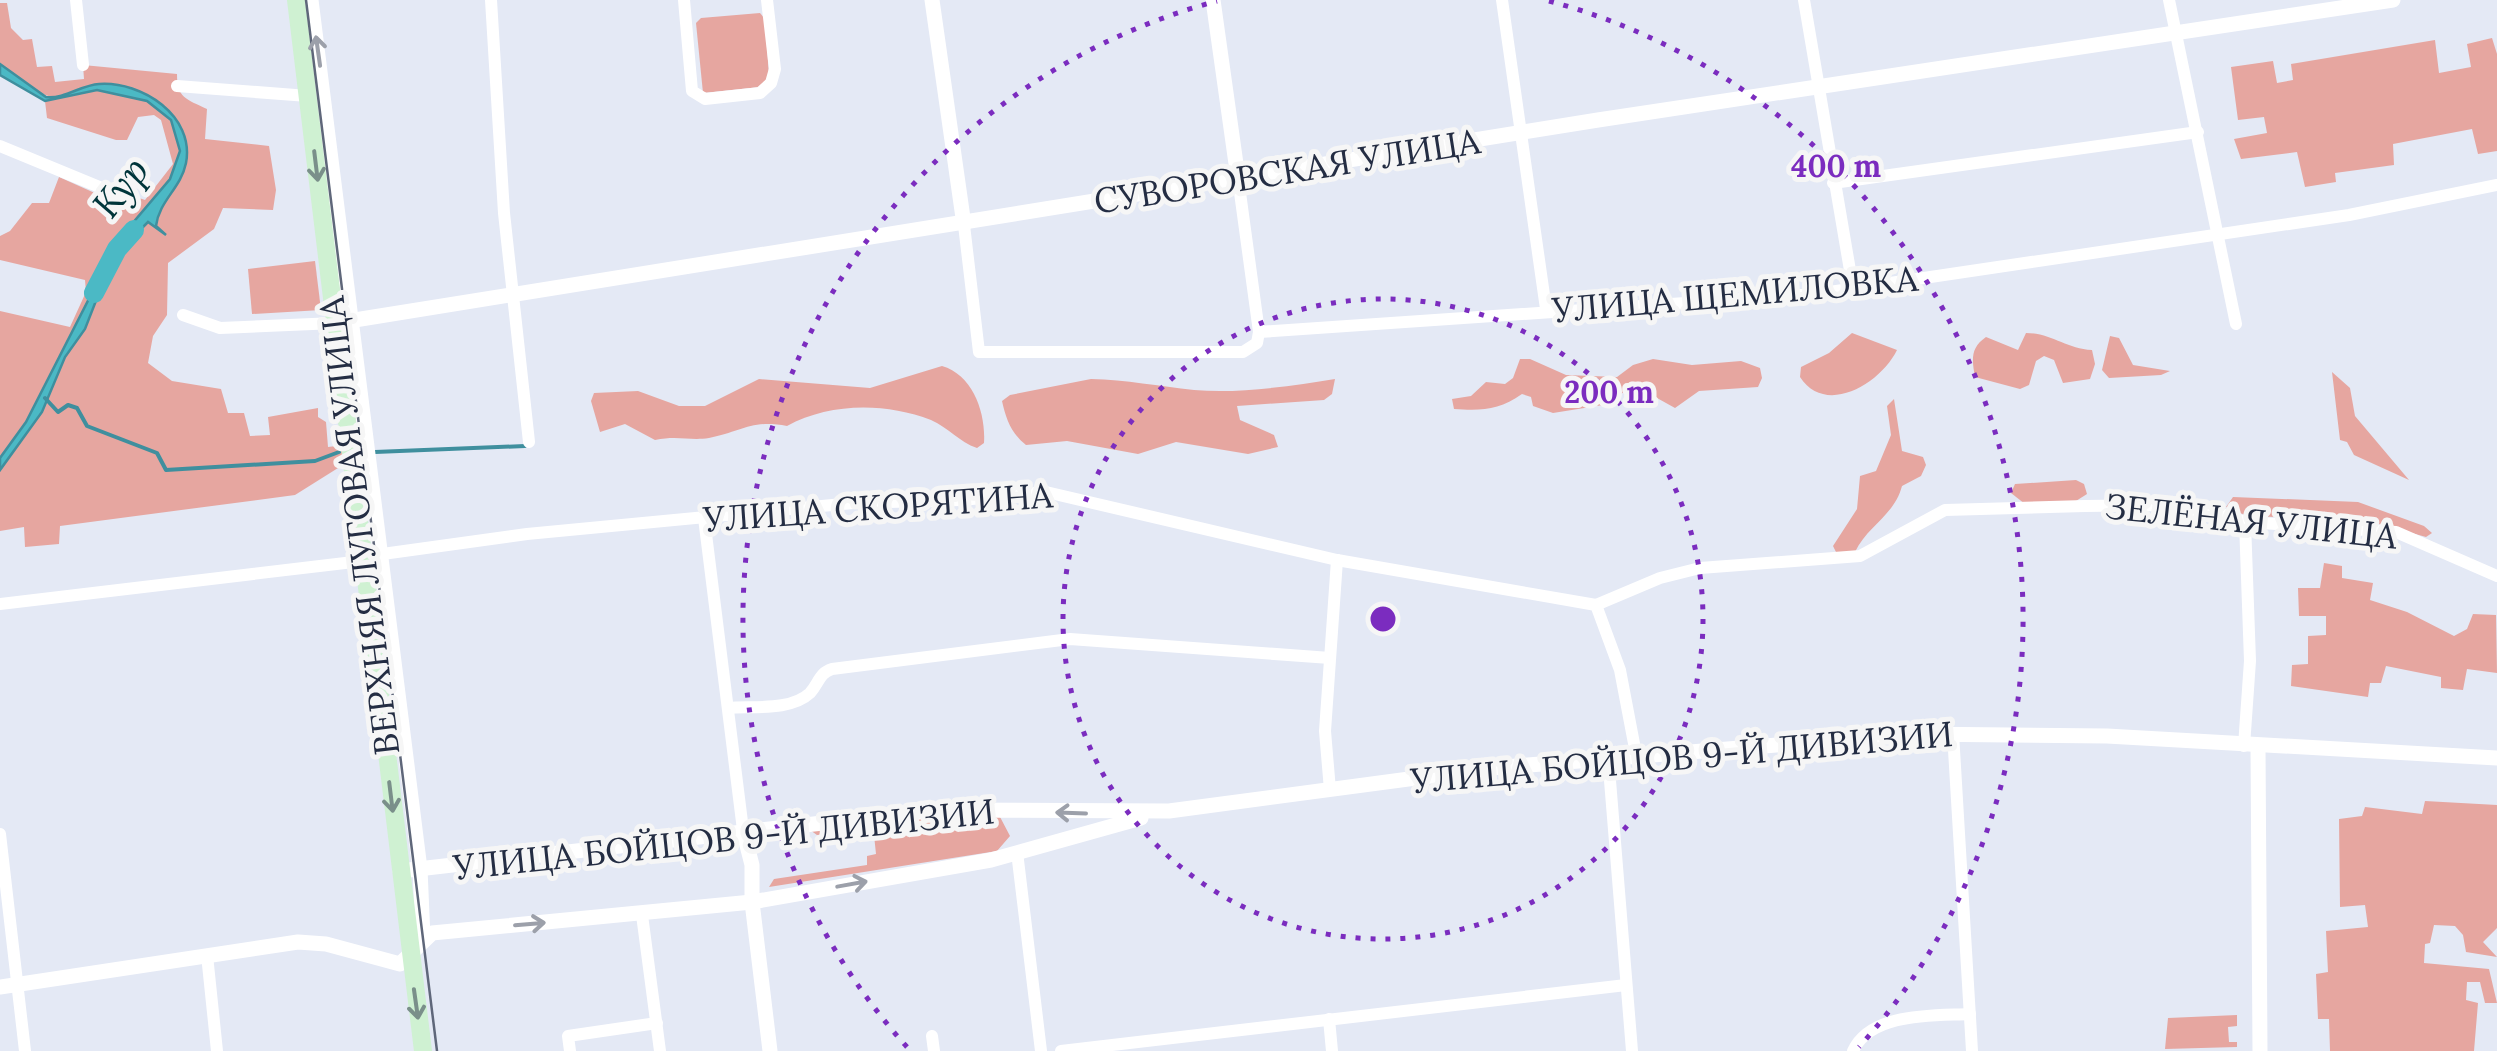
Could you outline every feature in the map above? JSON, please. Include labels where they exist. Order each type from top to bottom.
[{"type":"main road","name":"ВЕРХНЯЯ ЛУГОВАЯ УЛИЦА","points":[[296,0],[345,322],[400,876],[422,1051]]},
{"type":"street","points":[[76,0],[83,65]]},
{"type":"street","name":"ВЕРХНЯЯ ЛУГОВАЯ УЛИЦА","points":[[310,0],[345,322]]},
{"type":"street","points":[[491,0],[512,298],[528,442]]},
{"type":"street","points":[[684,0],[692,91],[705,99],[760,93],[771,84],[775,69],[768,0]]},
{"type":"street","points":[[932,0],[964,224]]},
{"type":"street","points":[[1213,0],[1259,332]]},
{"type":"street","points":[[1502,0],[1546,309]]},
{"type":"street","points":[[1804,0],[1853,288]]},
{"type":"street","points":[[2168,0],[2236,324]]},
{"type":"street","name":"СУВОРОВСКАЯ УЛИЦА","points":[[183,315],[220,328],[345,322],[1816,87],[2393,0]]},
{"type":"street","points":[[177,86],[308,96]]},
{"type":"street","points":[[1833,183],[2198,132]]},
{"type":"street","points":[[0,146],[114,193]]},
{"type":"street","name":"УЛИЦА ЩЕМИЛОВКА","points":[[964,224],[979,352],[1243,352],[1257,343],[1259,332],[1442,322],[1546,309],[1853,288],[2349,215],[2497,185]]},
{"type":"street","name":"УЛИЦА СКОРЯТИНА","points":[[0,604],[370,558],[527,534],[1046,492],[1338,560],[1568,596],[1596,605]]},
{"type":"street","name":"ЗЕЛЁНАЯ УЛИЦА","points":[[1596,605],[1660,578],[1700,568],[1860,556],[1945,510],[2156,505],[2221,514],[2245,522],[2396,532],[2497,576]]},
{"type":"street","points":[[704,518],[743,830],[752,865],[752,902],[770,1051]]},
{"type":"street","points":[[2245,522],[2260,1051]]},
{"type":"street","name":"ВЕРХНЯЯ ЛУГОВАЯ УЛИЦА","points":[[370,558],[420,868],[426,918],[424,938]]},
{"type":"street","points":[[1330,790],[1325,731],[1338,560]]},
{"type":"street","points":[[1596,605],[1620,670],[1636,754]]},
{"type":"street","points":[[728,708],[792,703],[810,693],[822,673],[832,668],[1056,640],[1330,658]]},
{"type":"street","points":[[1953,733],[1972,1051]]},
{"type":"street","name":"УЛИЦА БОЙЦОВ 9-Й ДИВИЗИИ","points":[[424,938],[472,929],[752,902],[1017,852],[1169,811],[1608,756],[1953,733],[2107,736],[2497,758]]},
{"type":"street","points":[[1608,756],[1632,1051]]},
{"type":"street","name":"УЛИЦА БОЙЦОВ 9-Й ДИВИЗИИ","points":[[400,876],[420,868],[937,810],[1169,811]]},
{"type":"street","points":[[0,834],[8,985],[25,1051]]},
{"type":"street","points":[[1017,852],[1041,1051]]},
{"type":"street","points":[[400,876],[426,918],[448,928],[472,929]]},
{"type":"street","points":[[642,915],[660,1051]]},
{"type":"street","points":[[8,985],[312,942],[393,964],[409,957],[424,938]]},
{"type":"street","points":[[207,955],[216,1051]]},
{"type":"street","points":[[1061,1051],[1626,985]]},
{"type":"street","points":[[1853,1051],[1874,1030],[1901,1019],[1970,1014]]},
{"type":"street","points":[[1329,1019],[1332,1051]]},
{"type":"street","points":[[570,1051],[568,1036],[657,1024]]},
{"type":"street","points":[[932,1036],[934,1051]]},
{"type":"shaded area","points":[[0,3],[7,3],[11,28],[23,40],[32,39],[37,67],[52,66],[55,82],[84,79],[83,65],[177,74],[184,97],[207,109],[205,139],[269,146],[276,190],[273,210],[223,208],[214,229],[168,263],[167,315],[153,336],[148,363],[172,381],[221,389],[228,413],[244,413],[250,436],[270,435],[268,417],[318,408],[318,417],[326,422],[328,447],[344,445],[346,463],[295,495],[60,526],[59,544],[25,547],[24,527],[0,531],[0,311],[70,327],[86,292],[85,280],[0,260],[0,236],[10,231],[32,203],[49,203],[59,177],[135,211],[133,200],[125,193],[145,200],[173,164],[161,120],[154,115],[138,117],[127,140],[47,118],[45,101],[54,98],[34,91],[0,64]]},
{"type":"shaded area","points":[[760,13],[765,19],[769,76],[760,87],[703,93],[696,23],[701,18]]},
{"type":"shaded area","points":[[2492,38],[2497,54],[2497,151],[2478,154],[2472,129],[2393,144],[2394,165],[2335,173],[2336,182],[2305,187],[2297,152],[2241,159],[2234,139],[2267,133],[2264,117],[2238,120],[2231,67],[2273,61],[2277,83],[2293,80],[2291,64],[2435,40],[2439,73],[2471,67],[2467,44]]},
{"type":"shaded area","points":[[315,261],[321,310],[252,314],[248,269]]},
{"type":"shaded area","points":[[1852,333],[1897,350],[1879,374],[1852,391],[1838,395],[1811,389],[1800,377],[1801,367],[1829,353]]},
{"type":"shaded area","points":[[2026,333],[2092,350],[2095,364],[2090,379],[2063,383],[2054,360],[2044,356],[2036,361],[2029,385],[2020,389],[1975,377],[1973,355],[1981,341],[1986,337],[2018,350]]},
{"type":"shaded area","points":[[2110,336],[2119,338],[2133,365],[2170,371],[2109,378],[2102,370]]},
{"type":"shaded area","points":[[1520,359],[1530,359],[1566,375],[1617,377],[1633,365],[1653,359],[1692,365],[1741,361],[1760,368],[1762,378],[1758,387],[1699,391],[1675,408],[1639,388],[1629,389],[1603,405],[1553,413],[1533,406],[1531,397],[1522,394],[1490,408],[1454,409],[1452,399],[1471,396],[1486,382],[1505,384],[1513,378]]},
{"type":"shaded area","points":[[942,366],[962,378],[980,408],[984,443],[977,448],[931,420],[876,408],[839,409],[787,426],[755,425],[709,438],[655,440],[625,424],[600,432],[591,401],[594,393],[638,391],[679,406],[705,406],[759,379],[870,388]]},
{"type":"shaded area","points":[[2332,372],[2350,388],[2355,416],[2409,480],[2354,455],[2347,442],[2340,440]]},
{"type":"shaded area","points":[[1091,379],[1229,391],[1335,379],[1332,394],[1324,400],[1237,406],[1240,420],[1274,435],[1278,447],[1248,454],[1176,442],[1138,454],[1067,441],[1026,445],[1013,431],[1002,401],[1010,395]]},
{"type":"shaded area","points":[[1894,399],[1902,451],[1923,457],[1926,465],[1921,476],[1902,486],[1893,505],[1855,552],[1838,556],[1833,546],[1857,509],[1860,476],[1876,471],[1891,435],[1887,406]]},
{"type":"shaded area","points":[[2076,480],[2084,484],[2087,494],[2076,501],[2025,504],[2011,493],[2015,484]]},
{"type":"shaded area","points":[[2233,497],[2358,502],[2424,526],[2432,533],[2426,537],[2379,524],[2245,515],[2226,507]]},
{"type":"shaded area","points":[[2324,563],[2342,566],[2342,578],[2373,583],[2370,600],[2407,612],[2454,636],[2467,629],[2473,614],[2496,615],[2497,673],[2467,669],[2463,690],[2441,688],[2441,677],[2386,666],[2381,683],[2370,683],[2368,697],[2291,686],[2292,665],[2308,664],[2308,636],[2326,635],[2326,616],[2299,616],[2298,588],[2320,588]]},
{"type":"shaded area","points":[[2425,801],[2497,805],[2497,928],[2483,942],[2497,957],[2466,952],[2463,935],[2455,926],[2434,925],[2430,943],[2425,944],[2424,963],[2489,969],[2497,1003],[2485,1003],[2480,982],[2467,982],[2466,1000],[2478,1003],[2474,1051],[2330,1051],[2329,1019],[2318,1019],[2316,974],[2328,972],[2326,931],[2368,927],[2365,905],[2340,907],[2339,819],[2362,816],[2365,807],[2422,814]]},
{"type":"shaded area","points":[[999,815],[1010,836],[997,851],[769,887],[774,879],[867,865],[867,856],[876,854],[874,835],[864,835],[863,830],[817,835],[810,830],[937,816]]},
{"type":"shaded area","points":[[2237,1015],[2237,1026],[2228,1027],[2229,1042],[2237,1042],[2237,1047],[2165,1049],[2168,1018]]},
{"type":"water","points":[[0,64],[46,97],[99,84],[132,88],[148,95],[174,117],[187,146],[180,180],[158,217],[156,226],[166,235],[148,222],[130,240],[99,293],[85,329],[65,357],[42,412],[0,470],[0,458],[26,422],[120,238],[170,179],[180,151],[171,120],[147,101],[97,90],[45,101],[0,75]]},
{"type":"waterway","name":"Кур","points":[[94,293],[117,249],[134,230]]},
{"type":"waterway","points":[[45,398],[58,412],[68,405],[77,408],[87,426],[157,453],[166,470],[315,461],[339,452]]},
{"type":"waterway","points":[[375,452],[525,446]]},
{"type":"tram line","points":[[306,0],[437,1051]]}]
